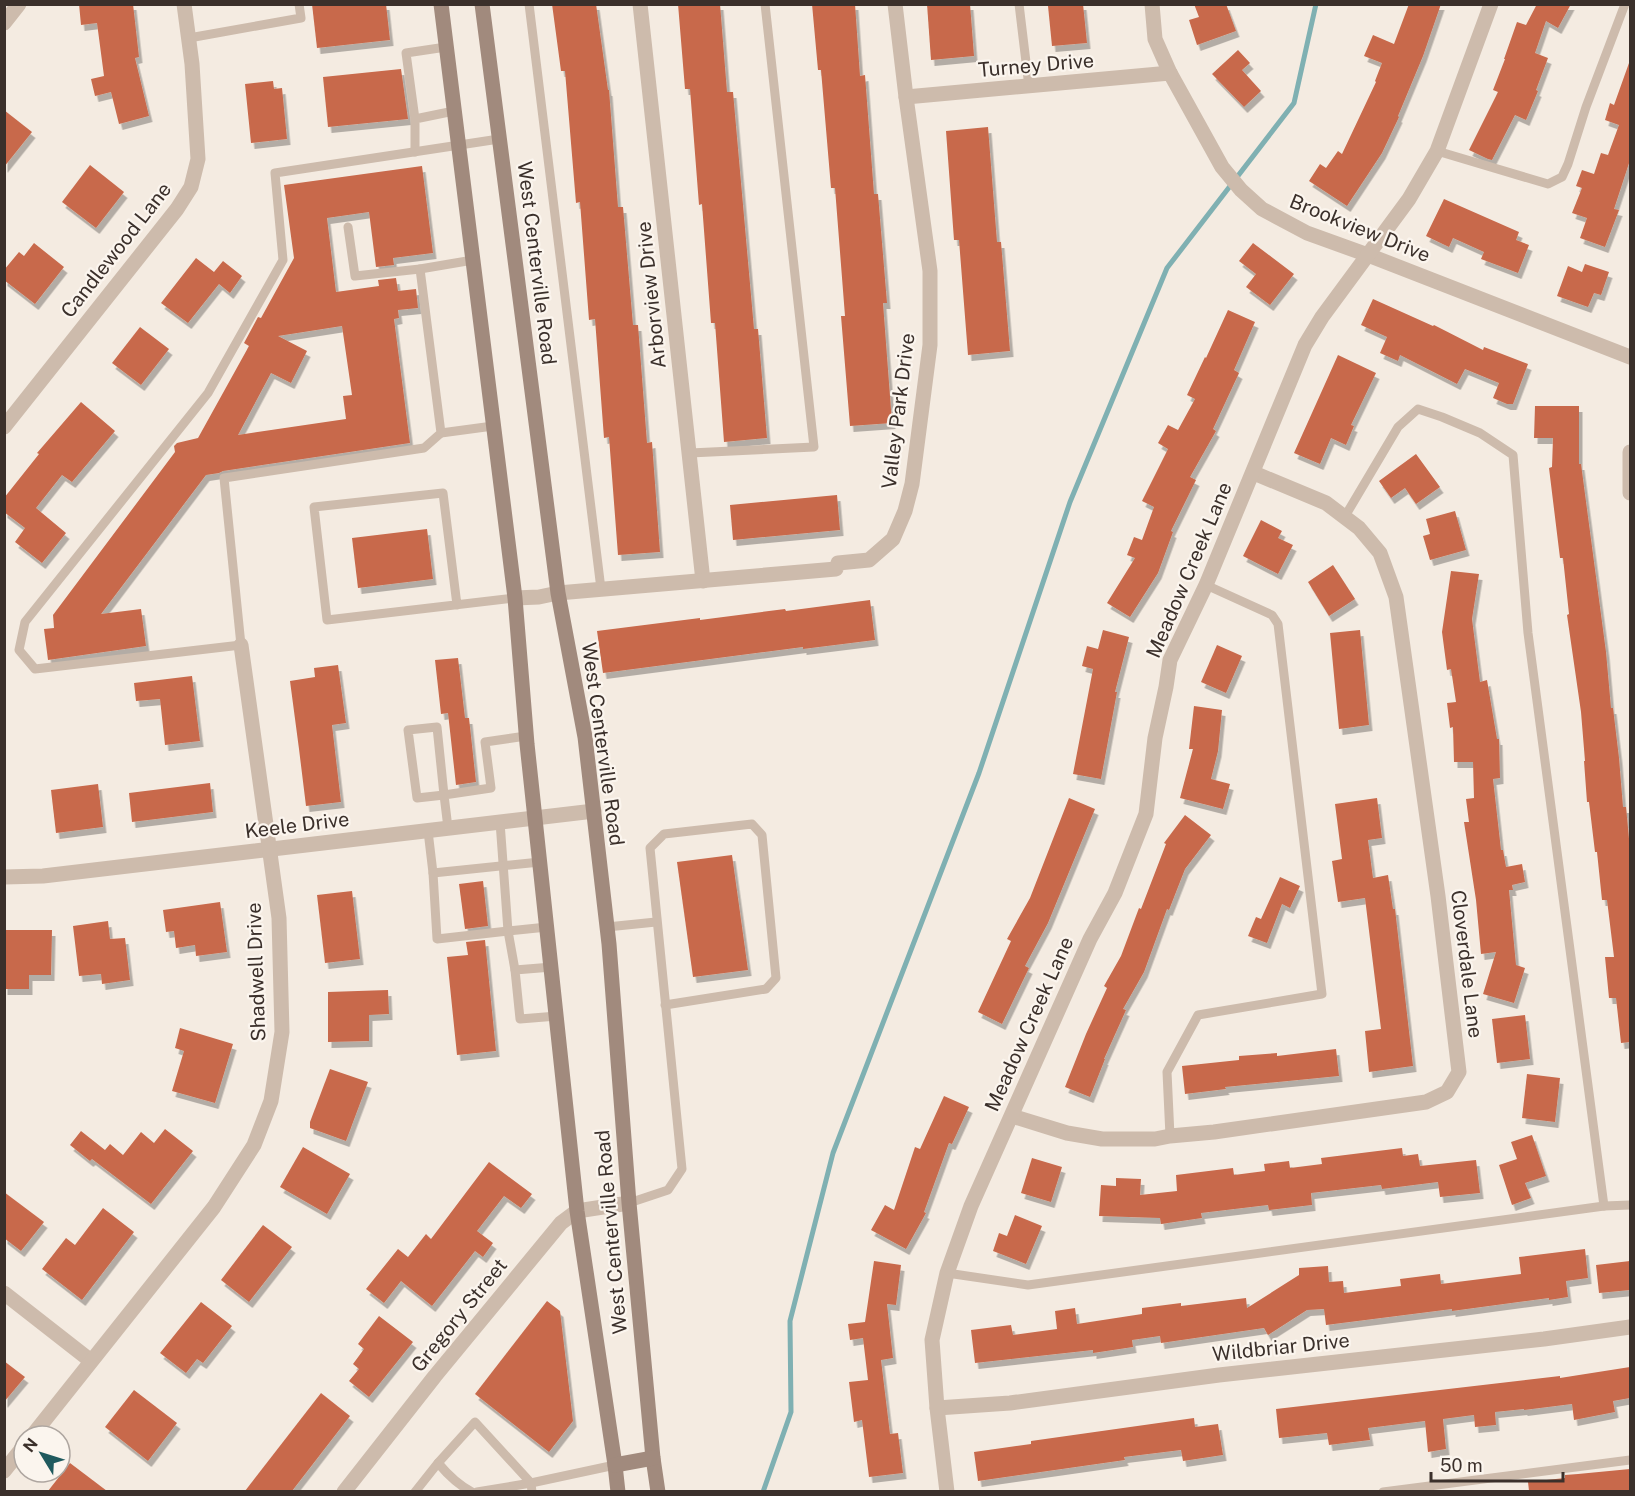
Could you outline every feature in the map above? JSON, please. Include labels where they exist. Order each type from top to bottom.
[{"type":"main road","name":"West Centerville Road","points":[[441,4],[515,598],[526,736],[577,1211],[618,1491]]},
{"type":"main road","name":"West Centerville Road","points":[[482,4],[558,593],[585,737],[594,811],[607,927],[629,1203],[658,1491]]},
{"type":"main road","points":[[615,1465],[653,1458]]},
{"type":"street","points":[[4,23],[19,4]]},
{"type":"street","name":"Candlewood Lane","points":[[4,427],[177,209],[191,187],[198,159],[192,64],[184,4]]},
{"type":"street","name":"Arborview Drive","points":[[640,4],[703,581]]},
{"type":"street","name":"Valley Park Drive","points":[[515,598],[836,569],[838,563],[869,560],[893,539],[905,511],[912,484],[930,345],[930,271],[895,4]]},
{"type":"street","name":"Brookview Drive","points":[[1152,4],[1155,39],[1170,74],[1222,167],[1241,190],[1262,209],[1307,233],[1630,357]]},
{"type":"street","name":"Meadow Creek Lane","points":[[947,1491],[932,1340],[947,1273],[971,1206],[1090,939],[1115,893],[1146,814],[1155,738],[1170,660],[1206,585],[1305,345],[1322,317],[1409,199],[1437,151],[1491,4]]},
{"type":"street","name":"Turney Drive","points":[[906,98],[1170,74]]},
{"type":"street","points":[[1630,452],[1630,491]]},
{"type":"street","name":"Cloverdale Lane","points":[[1012,1116],[1067,1133],[1102,1139],[1155,1139],[1426,1102],[1447,1092],[1459,1072],[1438,896],[1396,597],[1380,553],[1359,528],[1326,503],[1254,472]]},
{"type":"street","name":"Shadwell Drive","points":[[41,1424],[213,1207],[254,1145],[271,1101],[282,1032],[279,918],[241,645]]},
{"type":"street","name":"Keele Drive","points":[[4,877],[43,876],[594,811]]},
{"type":"street","points":[[577,1211],[629,1203]]},
{"type":"street","name":"Gregory Street","points":[[344,1491],[561,1224],[577,1211]]},
{"type":"street","points":[[4,1293],[91,1361]]},
{"type":"street","name":"Wildbriar Drive","points":[[937,1408],[1010,1403],[1219,1375],[1544,1340],[1630,1327]]},
{"type":"lane","points":[[189,38],[301,18],[299,4]]},
{"type":"lane","points":[[530,4],[601,589]]},
{"type":"lane","points":[[690,453],[814,447],[765,4]]},
{"type":"lane","points":[[1019,4],[1029,87]]},
{"type":"lane","points":[[1437,151],[1548,184],[1562,177],[1625,4]]},
{"type":"lane","points":[[415,152],[416,119],[406,53],[446,47]]},
{"type":"lane","points":[[416,119],[454,111]]},
{"type":"lane","points":[[494,426],[441,433],[424,448],[224,478],[241,645],[35,669],[19,650],[24,622],[208,393],[283,260],[275,173],[500,139]]},
{"type":"lane","points":[[348,227],[355,276],[473,260]]},
{"type":"lane","points":[[420,269],[441,433]]},
{"type":"lane","points":[[1344,518],[1398,427],[1418,409],[1480,433],[1513,455],[1528,633],[1604,1206]]},
{"type":"lane","points":[[457,605],[443,494],[314,507],[327,620],[457,605],[515,598]]},
{"type":"lane","points":[[1170,1136],[1167,1072],[1198,1015],[1322,994],[1278,624],[1272,615],[1206,585]]},
{"type":"lane","points":[[448,828],[444,795],[437,727],[408,730],[417,798],[444,795],[491,788],[485,742],[526,736]]},
{"type":"lane","points":[[500,822],[508,931],[520,1019],[557,1016]]},
{"type":"lane","points":[[629,1203],[668,1190],[682,1168],[656,922],[650,848],[664,834],[752,824],[762,835],[776,978],[766,989],[665,1005]]},
{"type":"lane","points":[[428,831],[434,873],[437,939],[547,927]]},
{"type":"lane","points":[[434,873],[540,862]]},
{"type":"lane","points":[[607,927],[656,922]]},
{"type":"lane","points":[[515,970],[552,967]]},
{"type":"lane","points":[[947,1273],[1028,1285],[1604,1206],[1630,1205]]},
{"type":"lane","points":[[415,1491],[475,1422],[532,1487]]},
{"type":"lane","points":[[1383,1491],[1630,1460]]},
{"type":"lane","points":[[438,1463],[451,1478],[472,1491]]},
{"type":"lane","points":[[477,1491],[532,1487],[615,1465]]},
{"type":"building","points":[[79,4],[133,4],[139,57],[135,58],[149,116],[119,124],[111,92],[95,96],[91,79],[104,76],[97,23],[81,25]]},
{"type":"building","points":[[312,4],[386,4],[390,40],[317,48]]},
{"type":"building","points":[[552,4],[596,4],[609,90],[618,207],[623,207],[633,325],[638,325],[647,443],[652,442],[660,552],[618,555],[609,437],[604,438],[595,319],[589,320],[580,202],[576,203],[565,71],[561,71]]},
{"type":"building","points":[[678,4],[720,4],[727,92],[733,92],[754,329],[758,329],[767,438],[724,442],[715,323],[711,323],[702,204],[699,205],[690,89],[685,89]]},
{"type":"building","points":[[812,4],[855,4],[860,76],[865,75],[874,194],[878,194],[887,303],[883,303],[892,423],[850,426],[841,316],[845,316],[835,188],[831,188],[821,70],[818,70]]},
{"type":"building","points":[[927,4],[970,4],[974,56],[931,60]]},
{"type":"building","points":[[1083,4],[1087,43],[1052,46],[1048,6]]},
{"type":"building","points":[[1194,4],[1226,4],[1236,31],[1197,45],[1189,20],[1199,17]]},
{"type":"building","points":[[1409,4],[1441,4],[1399,117],[1382,153],[1347,206],[1309,181],[1320,164],[1326,168],[1338,151],[1342,154],[1376,82],[1382,63],[1364,56],[1373,35],[1394,44]]},
{"type":"building","points":[[1537,4],[1571,4],[1558,28],[1546,21],[1535,53],[1548,58],[1526,120],[1515,115],[1492,160],[1488,159],[1469,150],[1498,92],[1493,90],[1517,22],[1526,25]]},
{"type":"building","points":[[1238,50],[1250,63],[1242,70],[1261,91],[1244,107],[1212,74]]},
{"type":"building","points":[[1629,63],[1630,160],[1614,209],[1619,210],[1605,247],[1580,238],[1587,218],[1572,213],[1582,188],[1576,186],[1582,170],[1594,174],[1601,153],[1608,155],[1619,125],[1605,120],[1610,103],[1614,105]]},
{"type":"building","points":[[401,69],[408,119],[328,127],[323,77]]},
{"type":"building","points":[[273,81],[274,89],[282,88],[287,139],[251,143],[245,84]]},
{"type":"building","points":[[4,110],[32,132],[4,167]]},
{"type":"building","points":[[988,127],[997,242],[1001,242],[1010,351],[968,355],[959,240],[954,240],[946,131]]},
{"type":"building","points":[[90,165],[124,192],[96,228],[62,202]]},
{"type":"building","points":[[422,166],[433,253],[393,258],[394,265],[376,267],[369,212],[327,218],[336,292],[379,286],[378,280],[396,278],[398,291],[416,289],[418,308],[398,310],[399,318],[394,319],[410,443],[206,475],[101,614],[141,609],[146,646],[48,660],[44,629],[54,628],[53,615],[175,452],[174,446],[177,443],[198,438],[249,346],[244,343],[258,317],[261,318],[294,258],[284,185]],"holes":[[[342,326],[352,395],[343,396],[346,419],[238,435],[271,373],[291,383],[307,351],[278,336]]]},
{"type":"building","points":[[1444,199],[1519,232],[1516,240],[1529,245],[1518,273],[1481,259],[1484,252],[1453,238],[1449,247],[1426,236]]},
{"type":"building","points":[[34,243],[64,267],[35,304],[4,280],[4,270],[19,252],[24,256]]},
{"type":"building","points":[[1253,243],[1294,274],[1270,305],[1246,287],[1256,274],[1239,261]]},
{"type":"building","points":[[196,258],[214,272],[223,261],[242,276],[230,293],[219,284],[188,323],[161,303]]},
{"type":"building","points":[[1585,264],[1609,272],[1601,295],[1594,293],[1588,307],[1557,296],[1568,266],[1582,272]]},
{"type":"building","points":[[1373,299],[1434,325],[1483,350],[1484,347],[1528,364],[1513,404],[1493,398],[1499,383],[1465,369],[1457,384],[1400,355],[1398,361],[1380,353],[1387,337],[1361,325]]},
{"type":"building","points":[[1228,310],[1255,322],[1234,370],[1239,373],[1213,429],[1216,431],[1190,477],[1196,480],[1171,531],[1173,532],[1158,573],[1130,617],[1107,603],[1135,558],[1127,555],[1134,537],[1142,540],[1154,507],[1142,501],[1168,449],[1158,443],[1168,425],[1178,430],[1195,399],[1187,395]]},
{"type":"building","points":[[140,327],[169,349],[141,385],[112,363]]},
{"type":"building","points":[[1338,355],[1376,373],[1351,425],[1354,426],[1346,445],[1331,438],[1320,464],[1294,453]]},
{"type":"building","points":[[81,402],[115,431],[72,482],[62,475],[36,508],[66,533],[42,563],[15,542],[25,528],[4,512],[4,498],[39,454],[37,453]]},
{"type":"building","points":[[1535,406],[1579,406],[1579,464],[1581,464],[1606,652],[1623,807],[1626,807],[1630,849],[1630,1042],[1621,1043],[1616,998],[1609,998],[1605,957],[1614,957],[1607,900],[1602,900],[1597,852],[1595,852],[1589,802],[1587,802],[1581,712],[1567,615],[1569,614],[1563,558],[1560,558],[1549,468],[1552,467],[1553,438],[1534,438]]},
{"type":"building","points":[[1416,454],[1440,487],[1416,504],[1405,488],[1391,498],[1379,481]]},
{"type":"building","points":[[837,495],[840,530],[733,540],[730,505]]},
{"type":"building","points":[[1455,511],[1466,550],[1430,560],[1423,536],[1430,534],[1426,519]]},
{"type":"building","points":[[1261,520],[1282,531],[1278,538],[1293,545],[1278,574],[1243,556]]},
{"type":"building","points":[[427,529],[433,579],[358,588],[352,538]]},
{"type":"building","points":[[1333,565],[1355,599],[1329,616],[1308,582]]},
{"type":"building","points":[[1451,571],[1479,574],[1472,619],[1480,682],[1487,680],[1497,739],[1499,739],[1500,778],[1493,779],[1501,850],[1503,850],[1506,867],[1522,864],[1525,882],[1512,885],[1513,890],[1509,890],[1516,965],[1525,968],[1514,1003],[1483,994],[1496,952],[1481,954],[1476,900],[1464,822],[1469,822],[1466,799],[1474,798],[1473,762],[1454,762],[1453,727],[1450,728],[1447,703],[1456,702],[1451,669],[1447,670],[1442,632]]},
{"type":"building","points":[[870,600],[875,640],[603,673],[597,631]]},
{"type":"building","points":[[1103,630],[1129,637],[1115,692],[1117,692],[1101,779],[1073,774],[1093,669],[1082,666],[1087,646],[1098,649]]},
{"type":"building","points":[[1360,630],[1369,725],[1339,729],[1330,633]]},
{"type":"building","points":[[1217,645],[1242,656],[1226,693],[1201,682]]},
{"type":"building","points":[[458,658],[465,718],[469,718],[476,782],[456,785],[448,713],[441,714],[435,660]]},
{"type":"building","points":[[338,665],[346,723],[332,725],[341,802],[306,806],[290,681],[315,677],[314,668]]},
{"type":"building","points":[[192,676],[200,741],[165,745],[160,699],[136,701],[134,683]]},
{"type":"building","points":[[1194,706],[1222,710],[1218,751],[1211,779],[1230,784],[1223,809],[1180,798],[1193,749],[1189,749]]},
{"type":"building","points":[[210,783],[213,812],[132,822],[129,793]]},
{"type":"building","points":[[98,784],[103,827],[56,833],[51,790]]},
{"type":"building","points":[[1069,798],[1095,809],[1048,923],[1025,966],[1029,968],[1002,1024],[978,1012],[1011,941],[1007,939],[1030,898]]},
{"type":"building","points":[[1377,798],[1382,838],[1368,840],[1373,878],[1388,875],[1393,909],[1395,909],[1413,1066],[1369,1072],[1365,1031],[1381,1029],[1365,898],[1338,902],[1332,861],[1342,859],[1335,804]]},
{"type":"building","points":[[1185,815],[1211,835],[1185,869],[1169,910],[1167,909],[1144,972],[1123,1009],[1126,1010],[1090,1097],[1065,1087],[1107,988],[1104,986],[1121,956],[1139,908],[1141,909],[1166,844],[1164,843]]},
{"type":"building","points":[[732,855],[748,970],[693,977],[677,862]]},
{"type":"building","points":[[1280,877],[1300,886],[1290,908],[1282,904],[1267,943],[1248,936],[1256,917],[1261,919]]},
{"type":"building","points":[[483,881],[488,926],[465,929],[459,884]]},
{"type":"building","points":[[352,891],[360,959],[325,963],[317,895]]},
{"type":"building","points":[[220,902],[227,952],[196,956],[195,945],[176,948],[174,931],[166,932],[163,910]]},
{"type":"building","points":[[108,921],[110,939],[125,938],[130,980],[102,984],[101,974],[79,976],[73,926]]},
{"type":"building","points":[[4,930],[52,930],[51,975],[29,975],[29,989],[4,989]]},
{"type":"building","points":[[485,940],[496,1051],[457,1055],[447,957],[468,955],[466,942]]},
{"type":"building","points":[[388,990],[389,1014],[369,1015],[369,1041],[328,1042],[328,992]]},
{"type":"building","points":[[1525,1015],[1530,1059],[1497,1063],[1492,1019]]},
{"type":"building","points":[[180,1028],[233,1044],[215,1103],[172,1091],[184,1051],[175,1048]]},
{"type":"building","points":[[1336,1049],[1339,1076],[1225,1087],[1226,1089],[1185,1094],[1182,1066],[1239,1060],[1239,1056],[1277,1053],[1277,1056]]},
{"type":"building","points":[[330,1069],[368,1082],[346,1141],[310,1128],[310,1122]]},
{"type":"building","points":[[1527,1074],[1560,1078],[1555,1122],[1522,1118]]},
{"type":"building","points":[[944,1096],[969,1107],[952,1144],[949,1143],[924,1212],[926,1213],[906,1249],[871,1230],[885,1205],[894,1210],[915,1147],[920,1149]]},
{"type":"building","points":[[165,1129],[193,1151],[151,1204],[70,1145],[81,1131],[105,1150],[110,1144],[123,1155],[141,1132],[154,1143]]},
{"type":"building","points":[[1532,1135],[1546,1176],[1525,1183],[1531,1198],[1512,1205],[1499,1165],[1517,1159],[1511,1142]]},
{"type":"building","points":[[303,1147],[350,1174],[327,1214],[280,1187]]},
{"type":"building","points":[[1402,1148],[1403,1156],[1418,1154],[1420,1166],[1476,1160],[1480,1193],[1440,1197],[1438,1182],[1382,1189],[1381,1185],[1311,1193],[1312,1205],[1269,1210],[1268,1205],[1201,1213],[1202,1218],[1161,1224],[1160,1218],[1099,1216],[1101,1185],[1116,1186],[1116,1178],[1141,1179],[1140,1195],[1177,1191],[1176,1175],[1233,1168],[1234,1175],[1265,1171],[1264,1164],[1289,1161],[1290,1168],[1322,1164],[1321,1158]]},
{"type":"building","points":[[1032,1158],[1062,1167],[1051,1202],[1021,1193]]},
{"type":"building","points":[[489,1162],[532,1194],[521,1208],[504,1196],[477,1231],[493,1243],[483,1257],[475,1251],[432,1306],[401,1281],[384,1303],[366,1289],[398,1249],[408,1257],[426,1234],[431,1239]]},
{"type":"building","points":[[4,1192],[44,1222],[21,1251],[4,1238]]},
{"type":"building","points":[[103,1208],[134,1232],[82,1300],[42,1269],[66,1238],[75,1245]]},
{"type":"building","points":[[1015,1215],[1042,1226],[1026,1264],[993,1251],[999,1233],[1007,1236]]},
{"type":"building","points":[[263,1225],[292,1247],[249,1302],[221,1280]]},
{"type":"building","points":[[1585,1249],[1588,1278],[1566,1281],[1568,1297],[1326,1325],[1324,1309],[1307,1310],[1268,1335],[1264,1328],[1161,1343],[1160,1336],[1132,1340],[1133,1347],[1093,1353],[1093,1350],[975,1363],[971,1330],[1011,1325],[1013,1335],[1057,1329],[1055,1311],[1075,1308],[1077,1324],[1142,1314],[1142,1308],[1181,1303],[1181,1306],[1246,1298],[1247,1308],[1299,1275],[1299,1268],[1328,1266],[1329,1282],[1343,1281],[1344,1293],[1401,1286],[1400,1279],[1440,1274],[1441,1284],[1521,1274],[1519,1257]]},
{"type":"building","points":[[874,1261],[901,1265],[896,1305],[887,1304],[893,1358],[881,1360],[890,1434],[898,1433],[903,1473],[869,1477],[862,1420],[854,1422],[849,1382],[868,1380],[863,1338],[850,1340],[848,1324],[865,1322]]},
{"type":"building","points":[[1630,1261],[1630,1290],[1599,1293],[1596,1265]]},
{"type":"building","points":[[547,1301],[560,1311],[573,1421],[549,1452],[475,1394]]},
{"type":"building","points":[[201,1302],[232,1326],[203,1363],[197,1359],[186,1373],[160,1353]]},
{"type":"building","points":[[379,1316],[413,1342],[369,1397],[349,1381],[359,1369],[353,1364],[364,1349],[358,1344]]},
{"type":"building","points":[[4,1361],[25,1377],[4,1402]]},
{"type":"building","points":[[1630,1367],[1630,1398],[1613,1401],[1615,1412],[1574,1420],[1572,1404],[1495,1412],[1496,1425],[1475,1427],[1474,1415],[1443,1419],[1446,1449],[1428,1452],[1425,1421],[1368,1428],[1370,1440],[1329,1445],[1327,1433],[1279,1438],[1276,1409],[1560,1376],[1560,1378]]},
{"type":"building","points":[[134,1390],[177,1423],[148,1461],[105,1427]]},
{"type":"building","points":[[321,1393],[350,1416],[292,1491],[245,1491]]},
{"type":"building","points":[[1194,1418],[1195,1427],[1218,1424],[1223,1455],[1183,1461],[1181,1450],[978,1481],[974,1452],[1031,1444],[1031,1441]]},
{"type":"building","points":[[72,1465],[107,1491],[48,1491],[54,1484],[72,1484]]},
{"type":"building","points":[[1630,1469],[1630,1491],[1529,1491],[1528,1482],[1565,1478],[1565,1475]]},
{"type":"waterway","points":[[763,1492],[791,1412],[790,1321],[833,1153],[979,773],[1070,502],[1167,268],[1294,103],[1316,4]]}]
